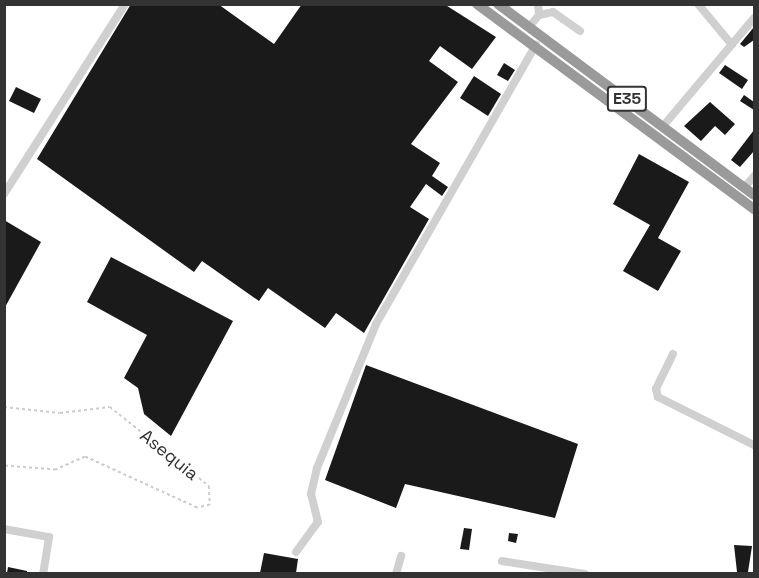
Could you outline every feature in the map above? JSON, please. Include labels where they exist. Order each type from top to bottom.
[{"type":"highway","name":"E35","points":[[477,4],[536,45],[754,209]]},
{"type":"highway","name":"E35","points":[[498,4],[754,195]]},
{"type":"street","points":[[4,194],[125,4]]},
{"type":"street","points":[[529,27],[538,15],[540,4],[580,32]]},
{"type":"street","points":[[698,4],[732,45]]},
{"type":"street","points":[[538,15],[553,12]]},
{"type":"street","points":[[664,126],[754,18]]},
{"type":"street","points":[[296,552],[318,522],[311,494],[317,468],[376,324],[536,45]]},
{"type":"street","points":[[744,188],[754,176]]},
{"type":"street","points":[[674,354],[656,389],[658,397],[754,445]]},
{"type":"street","points":[[4,530],[49,537],[43,573]]},
{"type":"street","points":[[396,573],[401,556]]},
{"type":"street","points":[[502,561],[585,573]]},
{"type":"path","name":"Asequia","points":[[4,407],[60,413],[110,406],[209,486],[210,506],[197,508],[85,457],[56,470],[4,466]]},
{"type":"building","points":[[131,4],[218,4],[274,44],[302,4],[444,4],[496,37],[472,69],[440,46],[429,61],[458,82],[411,144],[440,163],[432,176],[448,187],[442,196],[426,184],[410,207],[429,219],[364,333],[336,313],[325,328],[268,288],[259,301],[202,261],[194,272],[37,159]]},
{"type":"building","points":[[754,27],[754,40],[744,47],[740,44]]},
{"type":"building","points":[[504,63],[515,70],[508,81],[497,75]]},
{"type":"building","points":[[725,65],[748,80],[742,89],[719,73]]},
{"type":"building","points":[[474,76],[501,94],[488,116],[460,98]]},
{"type":"building","points":[[16,87],[41,99],[34,113],[9,101]]},
{"type":"building","points":[[744,95],[754,102],[754,110],[740,101]]},
{"type":"building","points":[[710,102],[735,124],[725,135],[715,126],[701,141],[684,126]]},
{"type":"building","points":[[754,130],[754,151],[740,167],[731,160]]},
{"type":"building","points":[[639,154],[689,182],[658,238],[681,251],[658,291],[623,271],[650,225],[613,204]]},
{"type":"building","points":[[4,220],[41,242],[4,309]]},
{"type":"building","points":[[111,257],[233,321],[171,436],[144,414],[138,388],[124,378],[147,335],[87,302]]},
{"type":"building","points":[[366,365],[578,444],[555,518],[405,484],[396,508],[325,480]]},
{"type":"building","points":[[464,528],[472,529],[469,550],[460,549]]},
{"type":"building","points":[[509,533],[518,534],[516,543],[508,541]]},
{"type":"building","points":[[734,545],[752,546],[748,572],[737,572]]},
{"type":"building","points":[[264,553],[298,559],[296,573],[260,573]]},
{"type":"building","points":[[8,567],[27,571],[27,573],[7,573]]}]
